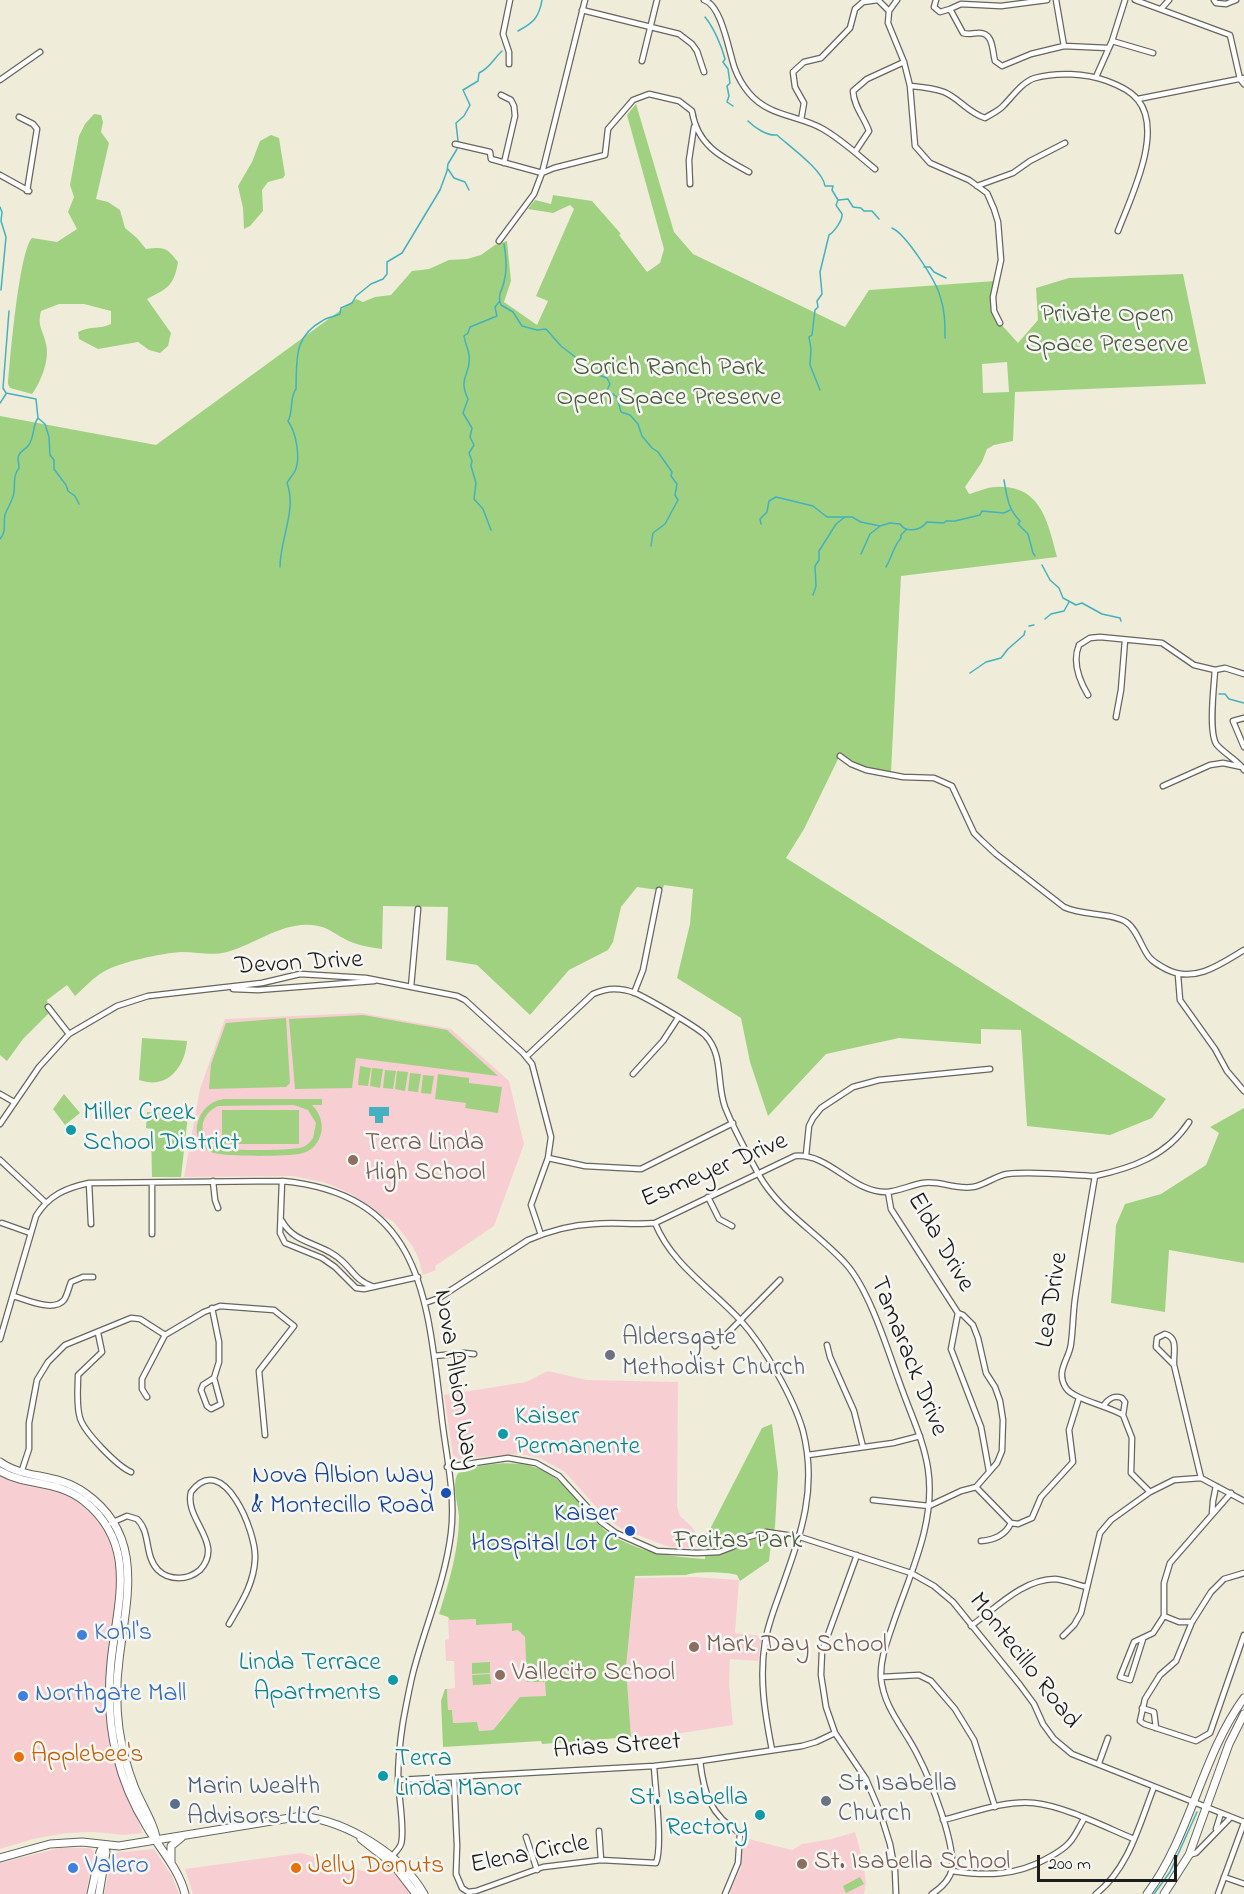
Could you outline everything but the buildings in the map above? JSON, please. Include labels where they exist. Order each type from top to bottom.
[{"type":"street","points":[[509,64],[509,52],[503,34],[510,0]]},
{"type":"street","points":[[500,241],[534,194],[542,173],[585,0]]},
{"type":"street","points":[[642,61],[657,0]]},
{"type":"street","points":[[704,0],[708,1],[718,15],[736,71],[749,93],[763,106],[780,115],[823,129],[875,169]]},
{"type":"street","points":[[801,120],[804,103],[795,87],[793,72],[804,62],[821,58],[850,28],[855,9],[863,2],[878,0],[890,11]]},
{"type":"street","points":[[897,0],[890,11],[888,23],[904,62],[910,86],[915,146],[930,163],[969,180],[987,193],[998,222],[1001,260],[993,297],[994,311],[1000,323]]},
{"type":"street","points":[[936,0],[934,8],[936,11],[950,9],[961,4],[1001,6],[1047,0]]},
{"type":"street","points":[[1056,0],[1064,46]]},
{"type":"street","points":[[1096,77],[1112,41],[1125,0]]},
{"type":"street","points":[[1135,0],[1230,34],[1242,80],[1138,99]]},
{"type":"street","points":[[1161,9],[1169,0]]},
{"type":"street","points":[[1214,0],[1216,3],[1226,4],[1236,0]]},
{"type":"street","points":[[950,9],[963,33],[982,33],[990,38],[995,61],[1002,66],[1031,54],[1064,46],[1108,48]]},
{"type":"street","points":[[582,10],[679,34],[697,51],[704,72]]},
{"type":"street","points":[[1112,41],[1153,53]]},
{"type":"street","points":[[0,80],[40,52]]},
{"type":"street","points":[[855,152],[869,131],[865,119],[854,103],[853,91],[867,79],[904,62]]},
{"type":"street","points":[[910,86],[945,92],[973,114],[985,118],[1003,107],[1014,93],[1033,79],[1060,74],[1096,77],[1123,88],[1138,99],[1143,109],[1147,148],[1118,231]]},
{"type":"street","points":[[455,144],[490,152],[491,159],[542,173],[605,155],[608,129],[633,100],[649,94],[679,101],[692,111],[694,126],[689,160],[690,184]]},
{"type":"street","points":[[501,95],[511,100],[515,110],[504,163]]},
{"type":"street","points":[[0,175],[28,191],[37,129],[33,124],[19,117]]},
{"type":"street","points":[[694,126],[708,145],[721,157],[749,172]]},
{"type":"street","points":[[976,186],[1013,173],[1030,161],[1065,143]]},
{"type":"street","points":[[1088,695],[1079,679],[1076,657],[1079,645],[1090,638],[1162,643],[1194,665],[1215,670],[1225,668],[1244,674]]},
{"type":"street","points":[[1116,717],[1121,690],[1125,640]]},
{"type":"street","points":[[1215,670],[1213,737],[1219,747],[1243,769]]},
{"type":"street","points":[[1244,718],[1233,721],[1244,747]]},
{"type":"street","points":[[840,756],[850,764],[866,770],[903,777],[934,778],[949,784],[959,798],[974,833],[996,854],[1064,907],[1126,922],[1157,965],[1178,975],[1194,974],[1207,971],[1244,950]]},
{"type":"street","points":[[1163,786],[1209,765],[1223,763],[1243,769]]},
{"type":"street","points":[[634,993],[643,970],[659,890]]},
{"type":"street","points":[[411,987],[418,909]]},
{"type":"street","name":"Devon Drive","points":[[0,1124],[39,1067],[69,1034],[117,1006],[148,996],[262,983],[300,974],[366,978],[457,996],[465,1000],[527,1056],[532,1064],[551,1137],[548,1158],[531,1205],[541,1235]]},
{"type":"street","points":[[1178,975],[1180,1000],[1215,1049],[1227,1071],[1244,1090]]},
{"type":"street","name":"Devon Drive","points":[[217,988],[258,990],[383,981]]},
{"type":"street","name":"Tamarack Drive","points":[[527,1056],[593,994],[615,988],[634,993],[700,1031],[713,1045],[719,1065],[721,1093],[758,1173],[778,1201],[847,1265],[863,1289],[920,1436],[928,1469],[929,1506],[925,1532],[885,1648],[881,1677],[884,1697],[889,1709],[918,1754],[938,1801],[951,1856],[952,1871]]},
{"type":"street","points":[[48,1007],[69,1034]]},
{"type":"street","points":[[633,1074],[663,1041],[678,1018]]},
{"type":"street","points":[[806,1155],[809,1126],[813,1118],[821,1108],[853,1087],[879,1080],[990,1069]]},
{"type":"street","points":[[0,1094],[14,1102]]},
{"type":"street","points":[[888,1192],[931,1182],[948,1186],[973,1187],[1006,1174],[1095,1176],[1158,1155],[1174,1142],[1189,1122]]},
{"type":"street","points":[[548,1158],[585,1166],[641,1169],[733,1123]]},
{"type":"street","name":"Esmeyer Drive","points":[[425,1303],[439,1298],[528,1240],[568,1226],[656,1223],[786,1159],[806,1155],[818,1159],[868,1188],[888,1192]]},
{"type":"street","points":[[0,1160],[45,1202],[36,1216],[30,1233],[0,1339]]},
{"type":"street","name":"Lea Drive","points":[[1079,1398],[1066,1389],[1061,1376],[1062,1366],[1071,1350],[1074,1302],[1095,1176]]},
{"type":"street","points":[[213,1181],[218,1208]]},
{"type":"street","points":[[282,1181],[280,1233],[285,1243],[322,1258],[335,1267],[356,1288],[364,1289],[418,1277]]},
{"type":"street","name":"Nova Albion Way","points":[[45,1202],[70,1187],[89,1183],[282,1181],[307,1184],[330,1190],[368,1210],[396,1237],[411,1261],[425,1303],[434,1356],[452,1493],[452,1531],[446,1570],[413,1672],[401,1733],[398,1780],[401,1842],[390,1858]]},
{"type":"street","points":[[89,1183],[91,1224]]},
{"type":"street","points":[[152,1183],[152,1234]]},
{"type":"street","name":"Elda Drive","points":[[888,1192],[891,1209],[958,1313],[973,1325],[978,1338],[986,1373],[1000,1401],[1003,1420],[1002,1451],[997,1463],[988,1470]]},
{"type":"street","points":[[708,1197],[719,1219],[732,1226]]},
{"type":"street","points":[[281,1220],[288,1231],[299,1239],[322,1246],[342,1260],[362,1283],[374,1287]]},
{"type":"street","points":[[2,1223],[30,1233]]},
{"type":"street","points":[[656,1223],[662,1239],[672,1254],[753,1335],[794,1408],[808,1455],[809,1486],[800,1537],[771,1618],[765,1642],[763,1698],[772,1750]]},
{"type":"street","points":[[13,1296],[48,1305],[57,1305],[64,1300],[71,1282],[83,1277],[93,1277]]},
{"type":"street","points":[[715,1346],[780,1280]]},
{"type":"street","points":[[147,1397],[142,1389],[142,1379],[165,1335],[212,1308],[220,1306],[273,1310],[294,1326],[259,1371],[265,1435]]},
{"type":"street","points":[[212,1308],[219,1342],[219,1362],[214,1378],[221,1404],[211,1409],[207,1406],[201,1390],[203,1385],[214,1378]]},
{"type":"street","name":"Elda Drive","points":[[958,1313],[951,1349],[981,1427],[988,1470],[988,1474],[976,1487]]},
{"type":"street","points":[[20,1475],[29,1449],[30,1423],[37,1380],[48,1362],[65,1345],[131,1318],[141,1319],[165,1335]]},
{"type":"street","points":[[98,1333],[102,1352],[78,1375],[79,1415],[82,1424],[121,1468],[131,1472]]},
{"type":"street","points":[[1174,1365],[1156,1347],[1155,1341],[1162,1334],[1168,1334],[1174,1341],[1174,1365],[1201,1478]]},
{"type":"street","points":[[827,1345],[854,1411],[862,1447]]},
{"type":"street","points":[[434,1356],[474,1354]]},
{"type":"street","points":[[1104,1405],[1117,1396],[1125,1402],[1123,1415],[1132,1438],[1131,1473],[1150,1492]]},
{"type":"street","points":[[873,1500],[929,1506],[976,1487],[1011,1523],[1018,1524],[1032,1518],[1041,1497],[1073,1462],[1069,1430],[1079,1398],[1104,1405],[1123,1415]]},
{"type":"street","points":[[808,1455],[893,1443],[920,1436]]},
{"type":"street","name":"Montecillo Road","points":[[447,1467],[508,1458],[536,1463],[559,1476],[601,1522],[616,1533],[657,1551],[719,1552],[748,1537],[766,1532],[800,1537],[911,1573],[934,1586],[953,1602],[1020,1685],[1034,1704],[1043,1724],[1057,1742],[1072,1754],[1244,1822]]},
{"type":"street","points":[[0,1462],[20,1475]]},
{"type":"street","points":[[0,1471],[49,1477],[70,1484],[94,1501],[109,1524],[122,1573],[110,1685],[112,1729],[133,1801],[146,1826],[181,1880],[185,1894]]},
{"type":"street","points":[[1063,1636],[1074,1625],[1081,1613],[1100,1533],[1112,1520],[1150,1492],[1174,1480],[1201,1478],[1244,1501]]},
{"type":"street","points":[[109,1524],[127,1516],[137,1519],[143,1527],[150,1557],[158,1570],[171,1578],[187,1578],[201,1569],[208,1548],[205,1534],[190,1506],[191,1492],[202,1481],[210,1480],[223,1484],[247,1521],[256,1553],[253,1579],[229,1624]]},
{"type":"street","points":[[1212,1514],[1212,1500],[1216,1486]]},
{"type":"street","points":[[1143,1640],[1130,1680],[1120,1677],[1134,1642],[1153,1634],[1164,1616],[1164,1583],[1170,1563],[1231,1493]]},
{"type":"street","points":[[1212,1500],[1220,1506]]},
{"type":"street","points":[[981,1541],[992,1540],[1003,1535],[1011,1523]]},
{"type":"street","points":[[857,1555],[822,1651],[821,1675],[826,1707],[836,1733],[866,1779],[880,1812],[890,1844],[896,1894]]},
{"type":"street","points":[[1244,1573],[1224,1579],[1211,1592],[1192,1622],[1176,1661],[1160,1675],[1144,1699],[1140,1721],[1196,1741],[1210,1733],[1244,1635]]},
{"type":"street","points":[[971,1626],[1027,1585],[1057,1579],[1087,1587]]},
{"type":"street","points":[[1164,1616],[1179,1622],[1192,1622]]},
{"type":"street","points":[[1179,1622],[1187,1633]]},
{"type":"street","points":[[881,1677],[919,1675],[931,1681],[955,1709],[974,1740],[995,1807]]},
{"type":"street","points":[[1147,1894],[1169,1862],[1229,1719],[1244,1698]]},
{"type":"street","points":[[1142,1708],[1154,1712],[1156,1728]]},
{"type":"street","points":[[1164,1894],[1189,1855],[1229,1744],[1244,1714]]},
{"type":"street","name":"Arias Street","points":[[398,1780],[654,1766],[772,1750],[816,1742],[836,1733]]},
{"type":"street","points":[[1099,1763],[1108,1738]]},
{"type":"street","points":[[121,1758],[157,1833],[156,1840]]},
{"type":"street","points":[[699,1761],[703,1785],[712,1807],[727,1825],[740,1833],[738,1863],[726,1893]]},
{"type":"street","name":"Elena Circle","points":[[454,1778],[456,1874],[462,1888],[468,1892],[543,1867],[601,1860],[651,1863],[657,1861],[658,1818],[654,1766]]},
{"type":"street","points":[[1096,1894],[1124,1864],[1154,1787]]},
{"type":"street","points":[[943,1820],[995,1807],[1034,1803],[1061,1810],[1134,1839]]},
{"type":"street","points":[[1215,1831],[1221,1813]]},
{"type":"street","points":[[0,1858],[50,1844],[66,1842],[119,1846],[302,1816],[318,1818],[357,1836],[412,1875],[424,1894]]},
{"type":"street","points":[[1189,1855],[1196,1853],[1231,1817]]},
{"type":"street","points":[[932,1894],[942,1888],[952,1871],[982,1875],[1014,1872],[1032,1867],[1059,1852],[1070,1842],[1084,1819]]},
{"type":"street","points":[[1218,1894],[1244,1822]]},
{"type":"street","points":[[140,1843],[145,1839],[146,1826]]},
{"type":"street","points":[[599,1831],[601,1860]]},
{"type":"street","points":[[171,1865],[171,1846],[184,1835]]},
{"type":"street","points":[[526,1837],[537,1870]]},
{"type":"street","points":[[91,1894],[100,1851],[104,1845]]},
{"type":"street","points":[[99,1894],[106,1852],[104,1845]]},
{"type":"street","points":[[390,1858],[416,1894]]},
{"type":"street","points":[[1224,1876],[1244,1884]]},
{"type":"shaded area","name":"Terra Linda High School","points":[[361,1013],[451,1029],[509,1081],[524,1144],[494,1226],[435,1266],[436,1270],[423,1275],[413,1247],[393,1221],[385,1218],[353,1195],[336,1187],[292,1176],[184,1177],[200,1089],[225,1019]]},
{"type":"shaded area","points":[[548,1371],[587,1380],[678,1382],[677,1506],[680,1516],[692,1527],[699,1538],[700,1548],[669,1547],[622,1529],[605,1517],[565,1472],[540,1458],[521,1454],[456,1459],[453,1454],[444,1395],[526,1382]]},
{"type":"shaded area","points":[[0,1475],[21,1484],[57,1490],[74,1498],[98,1520],[112,1544],[117,1562],[117,1591],[107,1673],[121,1780],[143,1833],[124,1835],[94,1832],[66,1833],[33,1839],[0,1849]]},
{"type":"shaded area","name":"Mark Day School","points":[[694,1577],[739,1580],[735,1633],[762,1636],[758,1661],[730,1659],[729,1683],[733,1725],[669,1735],[631,1737],[626,1667],[635,1578]]},
{"type":"shaded area","name":"Vallecito School","points":[[448,1619],[476,1619],[477,1625],[512,1623],[525,1637],[526,1649],[544,1648],[546,1696],[504,1715],[493,1730],[478,1731],[477,1722],[453,1723],[452,1710],[448,1710],[447,1689],[455,1688],[454,1661],[446,1661],[445,1640],[449,1639]]},
{"type":"shaded area","name":"St. Isabella School","points":[[855,1832],[863,1861],[866,1883],[864,1894],[731,1894],[730,1891],[741,1868],[741,1842],[745,1838],[792,1850],[802,1844]]},
{"type":"shaded area","points":[[60,1848],[90,1848],[94,1852],[86,1894],[0,1894],[0,1863]]},
{"type":"shaded area","points":[[154,1849],[172,1876],[179,1894],[104,1894],[113,1853]]},
{"type":"shaded area","points":[[301,1853],[366,1872],[380,1860],[391,1866],[413,1894],[193,1894],[185,1869]]},
{"type":"green space","points":[[636,104],[674,232],[693,254],[845,327],[869,290],[995,281],[994,311],[1000,323],[1018,343],[1038,320],[1036,288],[1069,278],[1183,274],[1206,384],[1015,392],[1013,441],[987,449],[982,462],[965,487],[969,494],[993,487],[1011,488],[1033,499],[1046,519],[1057,557],[901,576],[891,772],[850,765],[839,757],[804,829],[786,858],[1166,1099],[1152,1118],[1110,1135],[1027,1126],[1021,1030],[981,1029],[981,1044],[899,1038],[826,1054],[768,1116],[750,1062],[741,1018],[677,978],[690,924],[693,889],[664,885],[659,890],[637,887],[621,907],[613,942],[608,950],[569,970],[530,1015],[477,965],[446,960],[448,907],[383,906],[382,949],[352,942],[328,929],[306,925],[271,933],[227,952],[174,953],[110,968],[99,974],[75,996],[67,985],[47,1000],[51,1011],[23,1039],[7,1061],[0,1055],[0,416],[156,445],[356,299],[363,302],[375,297],[391,295],[412,271],[429,269],[449,260],[481,255],[495,245],[507,241],[511,281],[504,302],[537,325],[548,301],[536,296],[574,209],[570,205],[553,213],[528,209],[535,200],[551,204],[553,195],[592,201],[621,234],[619,235],[647,272],[660,263],[664,249],[627,115]],"holes":[[[1007,362],[1009,392],[983,393],[982,364]]]},
{"type":"green space","points":[[94,114],[101,115],[103,122],[101,132],[109,143],[96,199],[108,202],[120,210],[125,228],[146,249],[165,249],[178,262],[169,285],[147,299],[171,333],[168,346],[160,353],[149,350],[138,342],[98,349],[79,339],[78,332],[111,324],[111,311],[84,304],[59,304],[41,311],[40,325],[47,356],[39,383],[32,394],[10,388],[8,384],[23,263],[32,238],[57,242],[77,229],[68,212],[74,197],[70,185],[79,136],[85,124]]},
{"type":"green space","points":[[271,135],[279,138],[285,175],[283,178],[268,182],[262,190],[263,211],[250,226],[244,229],[243,208],[238,186],[252,162],[260,141]]},
{"type":"green space","points":[[363,1015],[447,1030],[498,1076],[356,1058],[352,1088],[295,1089],[289,1019]]},
{"type":"green space","points":[[286,1018],[290,1083],[286,1087],[209,1089],[211,1064],[226,1023]]},
{"type":"green space","points":[[142,1038],[187,1041],[186,1051],[179,1067],[166,1079],[158,1082],[139,1080]]},
{"type":"green space","points":[[360,1066],[371,1068],[368,1086],[358,1085]]},
{"type":"green space","points":[[372,1068],[383,1069],[380,1088],[370,1086]]},
{"type":"green space","points":[[385,1070],[396,1071],[393,1089],[383,1088]]},
{"type":"green space","points":[[397,1071],[408,1072],[405,1091],[395,1089]]},
{"type":"green space","points":[[410,1073],[421,1074],[418,1092],[408,1091]]},
{"type":"green space","points":[[438,1074],[469,1078],[469,1083],[502,1087],[498,1113],[465,1108],[466,1103],[435,1099]]},
{"type":"green space","points":[[423,1075],[434,1076],[431,1094],[421,1093]]},
{"type":"green space","points":[[64,1094],[80,1113],[65,1125],[53,1109]]},
{"type":"green space","points":[[224,1099],[322,1099],[322,1105],[312,1105],[321,1121],[321,1134],[318,1142],[312,1148],[296,1154],[241,1156],[217,1154],[203,1146],[198,1138],[197,1130],[202,1113],[215,1102]],"holes":[[[294,1105],[308,1110],[316,1123],[313,1138],[303,1147],[259,1150],[215,1147],[209,1143],[203,1130],[203,1123],[207,1115],[218,1106]]]},
{"type":"green space","points":[[1244,1108],[1244,1263],[1169,1250],[1165,1312],[1111,1303],[1116,1225],[1125,1204],[1161,1194],[1206,1165],[1219,1133],[1210,1127]]},
{"type":"green space","points":[[222,1110],[299,1110],[299,1144],[222,1144]]},
{"type":"green space","points":[[147,1112],[188,1115],[181,1177],[152,1177],[151,1129],[146,1128]]},
{"type":"green space","name":"Freitas Park","points":[[772,1424],[778,1473],[775,1527],[769,1561],[740,1581],[737,1575],[719,1573],[635,1576],[626,1667],[631,1737],[542,1744],[541,1741],[443,1747],[441,1701],[445,1689],[447,1689],[448,1710],[452,1710],[453,1723],[477,1722],[479,1731],[493,1730],[520,1697],[546,1696],[545,1682],[527,1682],[525,1637],[518,1630],[512,1631],[512,1623],[476,1625],[476,1619],[450,1620],[439,1614],[450,1578],[457,1541],[459,1516],[455,1484],[459,1472],[470,1467],[502,1464],[528,1465],[540,1469],[560,1482],[595,1522],[613,1536],[636,1547],[658,1553],[705,1559],[705,1534],[709,1531],[762,1428]]},
{"type":"green space","points":[[490,1662],[490,1673],[472,1674],[472,1663]]},
{"type":"green space","points":[[490,1674],[491,1684],[473,1685],[472,1675]]},
{"type":"green space","points":[[860,1877],[864,1884],[846,1893],[843,1886]]},
{"type":"water","points":[[369,1107],[389,1107],[389,1116],[383,1116],[383,1123],[375,1123],[375,1116],[369,1116]]},
{"type":"waterway","points":[[518,31],[534,19],[542,0]]},
{"type":"waterway","points":[[705,17],[724,54],[723,62],[728,69],[730,83],[727,86],[729,96],[727,102],[733,106]]},
{"type":"waterway","points":[[458,141],[456,123],[464,116],[470,105],[463,90],[478,81],[479,73],[489,66],[502,51]]},
{"type":"waterway","points":[[748,121],[761,131],[777,135],[812,166],[825,186],[833,186],[832,190],[838,200],[836,205],[842,214],[838,226],[829,235],[820,272],[822,294],[817,301],[818,307],[815,310],[812,335],[809,337],[810,365],[820,390]]},
{"type":"waterway","points":[[280,567],[290,504],[287,483],[295,471],[298,459],[295,438],[288,421],[296,389],[297,359],[301,342],[313,327],[340,314],[341,308],[352,303],[356,296],[371,284],[383,279],[387,274],[387,262],[402,253],[440,190],[448,164],[457,149]]},
{"type":"waterway","points":[[448,169],[454,178],[465,182],[469,190]]},
{"type":"waterway","points":[[839,200],[848,199],[853,207],[872,211],[879,219]]},
{"type":"waterway","points":[[0,207],[6,237],[1,290]]},
{"type":"waterway","points":[[892,228],[912,248],[927,269],[937,289],[944,312],[945,338]]},
{"type":"waterway","points":[[504,244],[506,268],[500,296],[501,305],[513,312],[522,326],[537,330],[546,329],[561,346],[587,366],[590,372],[607,378],[610,384],[607,390],[617,397],[621,412],[630,415],[638,424],[642,436],[658,452],[672,472],[671,476],[677,484],[675,495],[678,500],[665,524],[653,533],[651,546]]},
{"type":"waterway","points":[[924,267],[930,267],[934,272],[946,278]]},
{"type":"waterway","points":[[491,530],[483,509],[474,499],[476,483],[469,453],[474,445],[470,437],[472,428],[463,413],[468,399],[464,380],[469,367],[469,352],[464,336],[470,327],[497,316],[495,307],[499,302]]},
{"type":"waterway","points":[[9,311],[3,388],[6,393],[36,399],[38,418],[45,424],[49,437],[54,469],[79,504]]},
{"type":"waterway","points":[[0,403],[6,394]]},
{"type":"waterway","points":[[0,539],[4,530],[5,515],[13,495],[15,476],[19,468],[18,458],[30,443],[38,418]]},
{"type":"waterway","points":[[1004,480],[1010,507],[1020,521],[1018,524],[1028,534],[1035,556]]},
{"type":"waterway","points":[[761,524],[760,519],[767,512],[769,501],[776,497],[813,506],[827,517],[852,517],[861,522],[880,526],[890,523],[900,524],[909,530],[921,527],[927,522],[944,523],[980,515],[982,511],[1004,513],[1010,510]]},
{"type":"waterway","points":[[813,595],[816,586],[815,566],[819,560],[819,551],[836,524],[845,517]]},
{"type":"waterway","points":[[861,554],[870,534],[879,527]]},
{"type":"waterway","points":[[886,567],[901,535],[906,530]]},
{"type":"waterway","points":[[1042,565],[1050,580],[1059,588],[1063,598],[1076,605],[1082,603],[1102,614],[1120,618],[1121,621]]},
{"type":"waterway","points":[[1045,619],[1051,614],[1064,611],[1069,602]]},
{"type":"waterway","points":[[1029,626],[1034,625]]},
{"type":"waterway","points":[[970,673],[986,662],[1001,658],[1024,635],[1025,631]]},
{"type":"waterway","points":[[1219,694],[1225,694],[1229,699],[1244,703]]},
{"type":"waterway","points":[[1154,1894],[1170,1872],[1197,1812]]},
{"type":"place","name":"Miller Creek School District","points":[[71,1130]]},
{"type":"place","name":"Terra Linda High School","points":[[353,1160]]},
{"type":"place","name":"Aldersgate Methodist Church","points":[[610,1355]]},
{"type":"place","name":"Kaiser Permanente","points":[[503,1434]]},
{"type":"place","name":"Nova Albion Way & Montecillo Road","points":[[446,1493]]},
{"type":"place","name":"Kaiser Hospital Lot C","points":[[630,1531]]},
{"type":"place","name":"Kohl's","points":[[82,1635]]},
{"type":"place","name":"Mark Day School","points":[[694,1647]]},
{"type":"place","name":"Vallecito School","points":[[500,1675]]},
{"type":"place","name":"Linda Terrace Apartments","points":[[393,1680]]},
{"type":"place","name":"Northgate Mall","points":[[23,1696]]},
{"type":"place","name":"Applebee's","points":[[19,1757]]},
{"type":"place","name":"Terra Linda Manor","points":[[383,1776]]},
{"type":"place","name":"St. Isabella Church","points":[[826,1801]]},
{"type":"place","name":"Marin Wealth Advisors LLC","points":[[175,1804]]},
{"type":"place","name":"St. Isabella Rectory","points":[[760,1815]]},
{"type":"place","name":"St. Isabella School","points":[[802,1864]]},
{"type":"place","name":"Valero","points":[[73,1868]]},
{"type":"place","name":"Jelly Donuts","points":[[296,1868]]},
{"type":"park label","name":"Private Open Space Preserve","points":[[1107,332]]},
{"type":"park label","name":"Sorich Ranch Park Open Space Preserve","points":[[669,385]]}]
